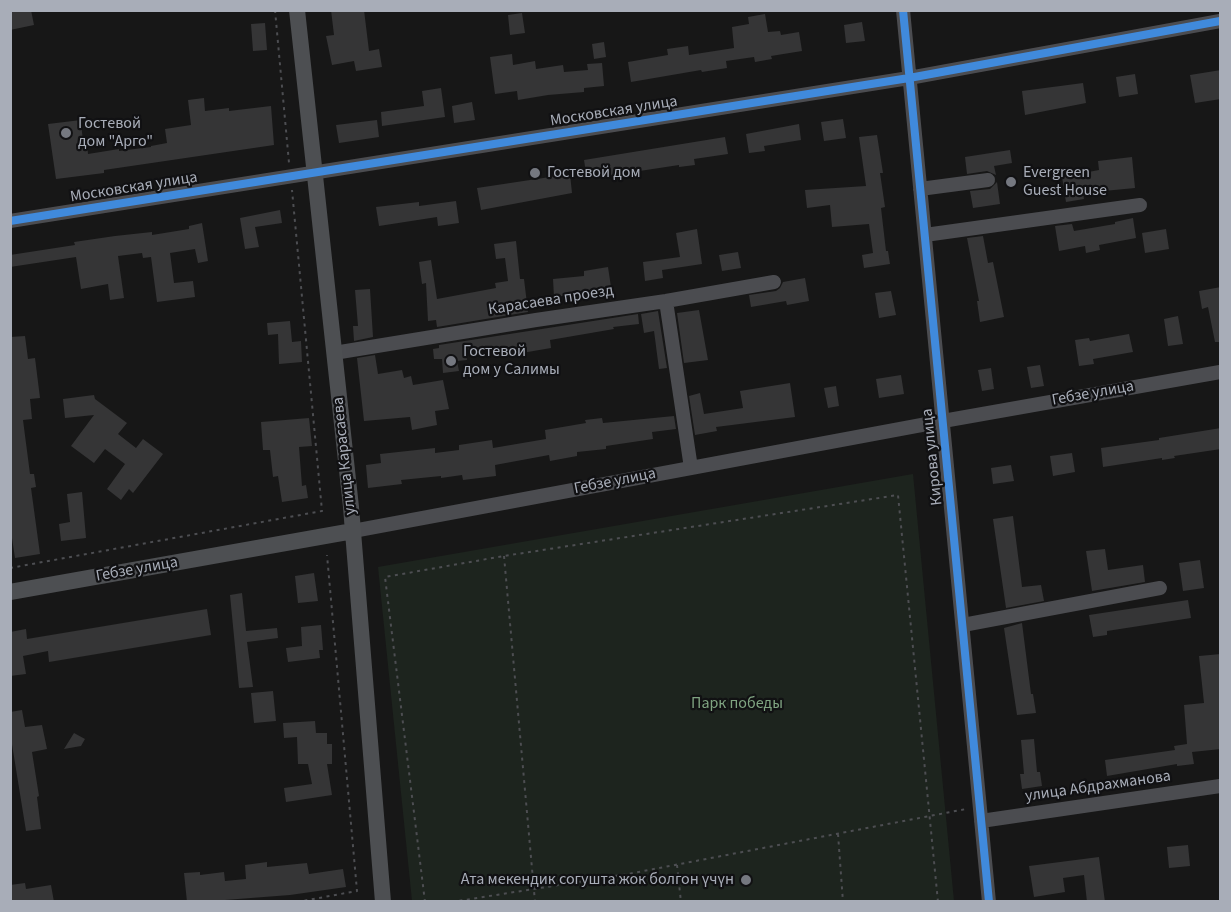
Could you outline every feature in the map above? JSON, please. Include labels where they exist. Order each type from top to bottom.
[{"type":"main road","name":"улица Карасаева","points":[[297,10],[353,531],[383,902]]},
{"type":"main road","name":"Гебзе улица","points":[[10,592],[353,531]]},
{"type":"street","name":"Кирова улица","points":[[903,10],[989,902]]},
{"type":"street","name":"Московская улица","points":[[10,221],[909,78],[1221,21]]},
{"type":"street","points":[[920,189],[988,180]]},
{"type":"street","points":[[925,235],[1140,205]]},
{"type":"street","name":"Карасаева проезд","points":[[334,353],[774,282]]},
{"type":"street","points":[[666,301],[691,468]]},
{"type":"street","name":"Гебзе улица","points":[[353,531],[943,421],[1221,372]]},
{"type":"street","points":[[963,625],[1160,588]]},
{"type":"street","name":"улица Абдрахманова","points":[[981,821],[1221,786]]},
{"type":"path","points":[[10,568],[322,511],[275,10]]},
{"type":"path","points":[[425,902],[385,577],[504,556],[898,495],[938,902]]},
{"type":"path","points":[[297,902],[357,891],[327,555]]},
{"type":"path","points":[[504,556],[535,902]]},
{"type":"path","points":[[452,902],[677,865],[979,806]]},
{"type":"path","points":[[838,834],[843,902]]},
{"type":"path","points":[[677,865],[681,902]]},
{"type":"green space","name":"Парк победы","points":[[913,474],[954,901],[412,901],[378,567]]},
{"type":"building","points":[[10,10],[31,10],[34,25],[10,30]]},
{"type":"building","points":[[331,10],[364,10],[369,51],[379,49],[382,67],[356,71],[354,61],[332,65],[326,36],[334,35]]},
{"type":"building","points":[[522,13],[525,33],[510,35],[508,15]]},
{"type":"building","points":[[765,14],[768,32],[780,31],[781,35],[799,32],[802,51],[771,56],[772,59],[755,62],[754,57],[726,61],[727,68],[631,82],[628,62],[668,55],[667,49],[688,46],[689,55],[734,48],[732,27],[749,24],[748,17]]},
{"type":"building","points":[[862,22],[865,41],[846,43],[844,25]]},
{"type":"building","points":[[265,23],[267,50],[253,51],[251,24]]},
{"type":"building","points":[[604,42],[606,57],[594,59],[592,44]]},
{"type":"building","points":[[512,54],[513,65],[535,61],[536,69],[563,65],[564,72],[588,70],[587,64],[602,63],[604,86],[584,88],[584,92],[518,100],[517,91],[495,94],[490,57]]},
{"type":"building","points":[[1221,70],[1221,99],[1195,103],[1190,75]]},
{"type":"building","points":[[1135,74],[1138,94],[1119,97],[1116,77]]},
{"type":"building","points":[[1083,83],[1086,103],[1025,115],[1022,91]]},
{"type":"building","points":[[441,88],[445,117],[382,126],[381,112],[424,106],[422,91]]},
{"type":"building","points":[[204,98],[205,111],[229,108],[229,111],[271,106],[274,145],[56,179],[48,124],[81,120],[83,144],[87,143],[88,154],[151,147],[167,143],[165,129],[191,125],[188,100]]},
{"type":"building","points":[[472,102],[475,120],[454,123],[452,106]]},
{"type":"building","points":[[843,119],[846,138],[824,141],[821,122]]},
{"type":"building","points":[[377,120],[379,137],[339,143],[336,125]]},
{"type":"building","points":[[799,124],[801,140],[764,146],[765,151],[749,153],[746,134]]},
{"type":"building","points":[[877,135],[885,207],[881,208],[886,251],[888,251],[890,264],[864,268],[862,255],[873,253],[869,224],[832,227],[830,205],[807,208],[805,190],[866,186],[859,137]]},
{"type":"building","points":[[725,137],[728,154],[694,159],[695,165],[679,167],[679,165],[587,179],[584,160]]},
{"type":"building","points":[[1010,150],[1012,163],[994,166],[996,175],[987,171],[967,174],[965,157]]},
{"type":"building","points":[[1132,157],[1135,188],[1083,193],[1084,199],[1066,202],[1062,177],[1099,170],[1098,161]]},
{"type":"building","points":[[570,174],[572,193],[481,210],[477,188]]},
{"type":"building","points":[[997,182],[1000,204],[973,208],[970,191],[990,189]]},
{"type":"building","points":[[456,201],[459,223],[438,226],[437,217],[379,226],[376,207],[419,202],[419,206]]},
{"type":"building","points":[[280,210],[282,223],[255,227],[259,247],[245,249],[240,218]]},
{"type":"building","points":[[1133,218],[1136,238],[1099,245],[1100,250],[1086,253],[1085,246],[1059,251],[1055,226],[1072,224],[1074,231],[1115,224],[1115,222]]},
{"type":"building","points":[[202,223],[208,261],[198,263],[195,249],[170,253],[174,283],[193,281],[195,297],[157,302],[151,257],[143,258],[142,253],[118,256],[124,298],[110,300],[108,284],[81,289],[76,257],[10,267],[10,255],[115,236],[152,232],[152,235],[189,229],[189,226]]},
{"type":"building","points":[[697,229],[702,264],[662,270],[663,278],[645,281],[643,262],[680,257],[676,233]]},
{"type":"building","points":[[1166,229],[1169,249],[1145,253],[1142,233]]},
{"type":"building","points":[[983,236],[988,263],[993,262],[1004,317],[980,322],[977,301],[979,301],[967,238]]},
{"type":"building","points":[[516,241],[520,279],[524,279],[528,312],[437,327],[436,320],[428,321],[426,283],[422,284],[419,262],[431,260],[437,299],[496,288],[495,283],[508,281],[505,258],[496,259],[494,244]]},
{"type":"building","points":[[738,252],[741,268],[722,271],[719,255]]},
{"type":"building","points":[[608,267],[611,287],[554,297],[553,279],[584,276],[584,271]]},
{"type":"building","points":[[805,278],[809,301],[787,305],[786,301],[751,307],[749,295],[776,291],[783,282]]},
{"type":"building","points":[[1221,287],[1221,342],[1215,342],[1208,307],[1202,309],[1199,291]]},
{"type":"building","points":[[370,289],[373,337],[354,341],[353,326],[358,326],[355,290]]},
{"type":"building","points":[[891,291],[896,315],[879,318],[875,293]]},
{"type":"building","points":[[699,310],[708,360],[684,363],[677,313]]},
{"type":"building","points":[[658,311],[667,368],[659,369],[654,331],[644,333],[641,314]]},
{"type":"building","points":[[638,314],[639,324],[550,340],[551,348],[516,354],[515,347],[466,353],[467,360],[457,361],[459,371],[443,373],[442,359],[434,359],[433,349],[439,348],[439,345]]},
{"type":"building","points":[[1178,316],[1183,344],[1168,346],[1164,319]]},
{"type":"building","points":[[290,321],[292,342],[301,341],[302,362],[279,364],[278,334],[268,335],[267,323]]},
{"type":"building","points":[[1129,334],[1133,352],[1093,359],[1094,364],[1079,366],[1075,340],[1089,338],[1090,341]]},
{"type":"building","points":[[25,336],[28,359],[35,358],[40,398],[30,399],[32,419],[23,420],[30,474],[34,474],[36,487],[31,488],[40,554],[15,558],[10,525],[10,337]]},
{"type":"building","points":[[375,355],[378,374],[402,370],[404,378],[411,376],[413,385],[443,380],[449,409],[435,411],[437,425],[412,430],[410,417],[364,421],[357,358]]},
{"type":"building","points":[[1040,365],[1044,386],[1031,388],[1027,367]]},
{"type":"building","points":[[991,368],[994,389],[982,391],[978,370]]},
{"type":"building","points":[[901,375],[904,394],[879,398],[876,379]]},
{"type":"building","points":[[790,383],[795,417],[716,427],[717,431],[695,435],[689,396],[700,393],[704,414],[743,408],[740,391]]},
{"type":"building","points":[[836,386],[839,406],[828,408],[824,388]]},
{"type":"building","points":[[94,395],[95,399],[127,423],[118,434],[136,448],[143,439],[163,454],[133,493],[129,489],[121,500],[107,489],[125,464],[105,449],[94,463],[71,446],[94,415],[65,418],[63,399]]},
{"type":"building","points":[[674,416],[676,429],[652,432],[653,439],[606,446],[606,449],[577,452],[577,456],[550,461],[549,455],[495,465],[496,476],[463,480],[462,475],[441,478],[441,476],[401,480],[402,484],[368,488],[366,465],[381,463],[380,454],[435,448],[435,453],[459,450],[459,445],[492,440],[493,448],[546,439],[545,430],[586,423],[585,420],[602,418],[603,423]]},
{"type":"building","points":[[309,418],[312,446],[299,447],[302,486],[306,485],[308,498],[282,502],[278,476],[273,477],[270,450],[263,450],[261,422]]},
{"type":"building","points":[[1221,428],[1221,449],[1162,460],[1162,458],[1103,467],[1101,448]]},
{"type":"building","points":[[1072,453],[1075,472],[1053,476],[1050,456]]},
{"type":"building","points":[[1011,465],[1014,481],[993,484],[991,468]]},
{"type":"building","points":[[82,492],[86,538],[61,541],[59,524],[70,522],[67,494]]},
{"type":"building","points":[[1013,516],[1022,587],[1041,585],[1044,601],[1006,608],[993,519]]},
{"type":"building","points":[[1105,549],[1108,570],[1143,565],[1145,582],[1092,591],[1086,551]]},
{"type":"building","points":[[1200,560],[1204,588],[1183,591],[1179,563]]},
{"type":"building","points":[[314,573],[318,601],[298,603],[295,576]]},
{"type":"building","points":[[242,593],[246,631],[277,628],[278,638],[247,642],[253,687],[239,688],[230,595]]},
{"type":"building","points":[[1188,600],[1191,618],[1107,631],[1107,635],[1093,637],[1089,615]]},
{"type":"building","points":[[207,609],[211,635],[49,662],[48,651],[23,656],[26,674],[10,676],[10,632],[26,629],[27,639]]},
{"type":"building","points":[[1022,623],[1031,694],[1033,694],[1036,713],[1017,715],[1004,628]]},
{"type":"building","points":[[321,625],[323,650],[319,650],[320,658],[288,662],[286,648],[302,646],[301,627]]},
{"type":"building","points":[[1221,654],[1221,749],[1192,752],[1194,764],[1177,766],[1177,764],[1107,776],[1105,760],[1175,750],[1174,746],[1187,744],[1184,705],[1204,703],[1199,656]]},
{"type":"building","points":[[273,691],[276,721],[254,723],[251,693]]},
{"type":"building","points":[[22,710],[25,727],[42,725],[47,749],[32,752],[39,796],[37,797],[41,829],[26,831],[10,732],[10,712]]},
{"type":"building","points":[[315,721],[316,733],[327,733],[327,744],[332,744],[332,764],[327,764],[332,795],[286,802],[284,788],[312,784],[308,764],[298,764],[297,737],[284,738],[283,723]]},
{"type":"building","points":[[74,733],[85,739],[81,746],[64,749]]},
{"type":"building","points":[[1034,739],[1037,772],[1040,772],[1042,786],[1022,789],[1020,774],[1024,774],[1021,740]]},
{"type":"building","points":[[1188,845],[1190,866],[1169,868],[1167,847]]},
{"type":"building","points":[[1099,857],[1105,902],[1087,902],[1084,875],[1063,878],[1065,892],[1034,897],[1029,866]]},
{"type":"building","points":[[267,862],[267,867],[307,863],[309,874],[343,869],[346,887],[290,895],[225,900],[225,902],[187,902],[184,873],[200,872],[200,875],[224,872],[225,881],[246,879],[245,865]]},
{"type":"building","points":[[25,883],[26,889],[51,885],[54,902],[10,902],[10,885]]},
{"type":"cycle path","points":[[903,10],[989,902]]},
{"type":"cycle path","points":[[10,221],[909,78],[1220,21]]},
{"type":"place","name":"Гостевой дом \"Арго\"","points":[[66,133]]},
{"type":"place","name":"Гостевой дом","points":[[535,173]]},
{"type":"place","name":"Evergreen Guest House","points":[[1011,182]]},
{"type":"place","name":"Гостевой дом у Салимы","points":[[451,361]]},
{"type":"place","name":"Ата мекендик согушта жок болгон үчүн","points":[[746,880]]}]
